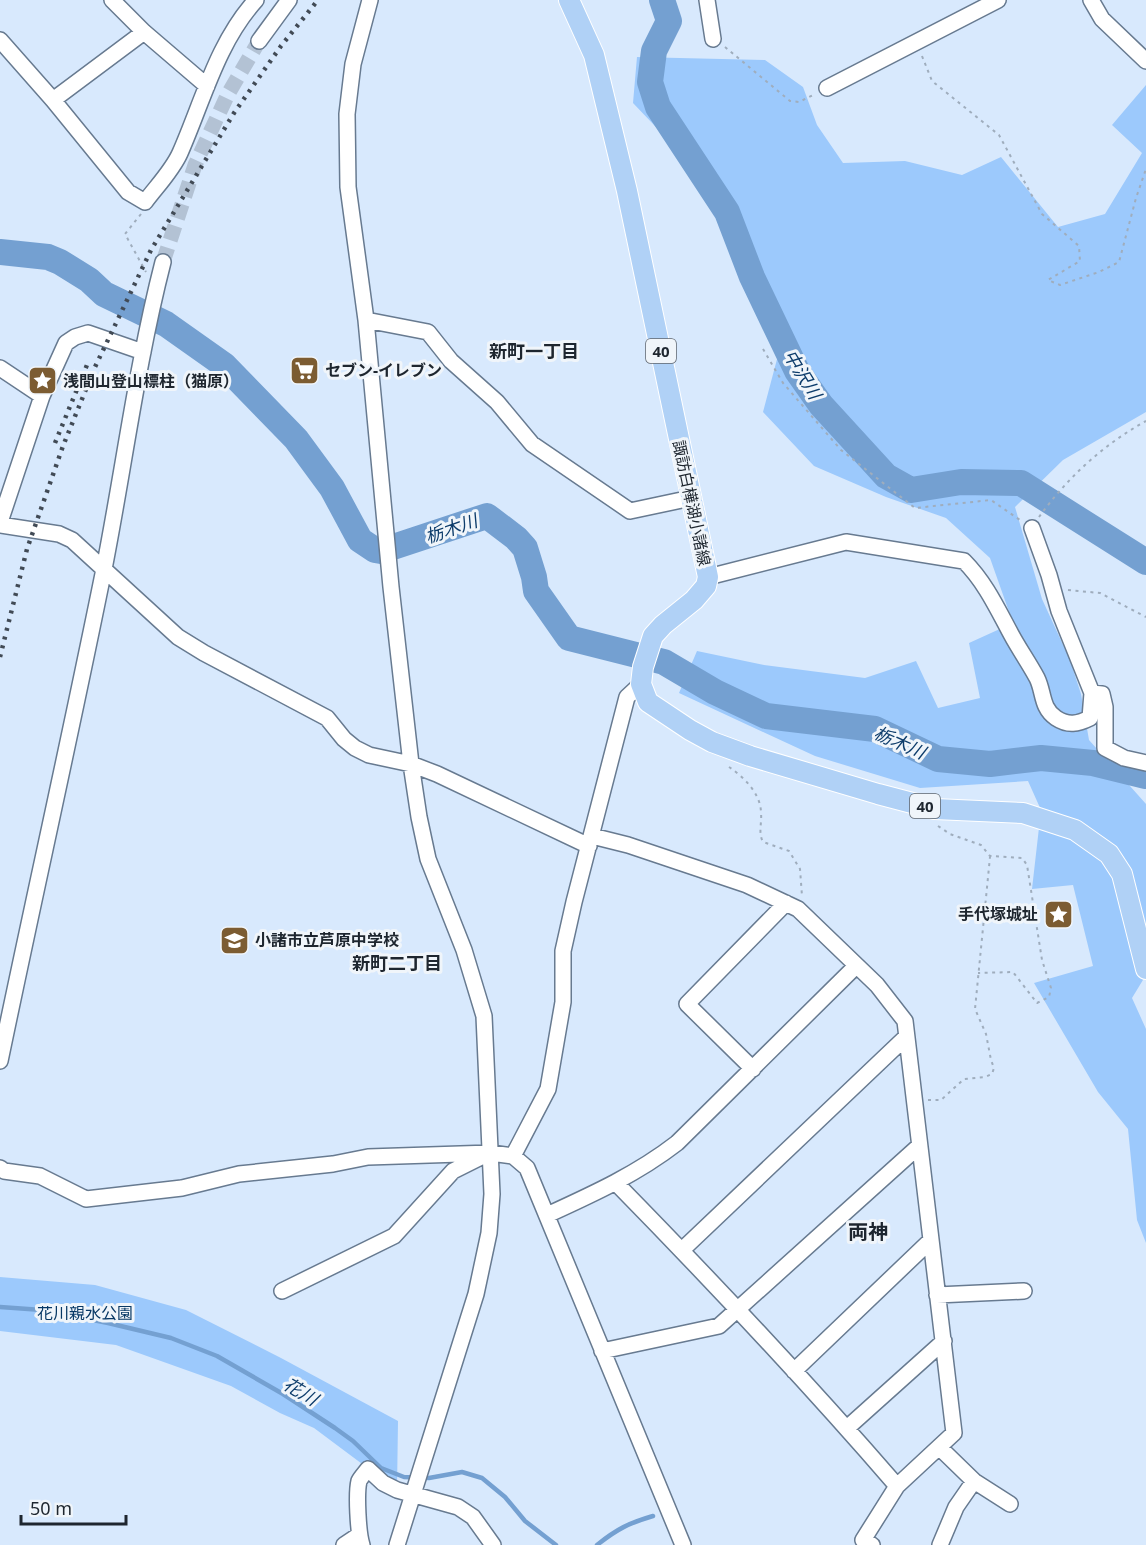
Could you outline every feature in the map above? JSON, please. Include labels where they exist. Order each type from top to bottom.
[{"type":"main road","name":"諏訪白樺湖小諸線","points":[[569,0],[594,55],[627,191],[708,577],[706,586],[694,600],[653,636],[643,667],[641,684]]},
{"type":"main road","name":"40","points":[[641,684],[648,702],[690,730],[712,742],[750,756],[935,809],[1023,813],[1075,830],[1109,854],[1122,874],[1146,969]]},
{"type":"street","points":[[112,0],[144,32],[207,86]]},
{"type":"street","points":[[0,40],[53,100],[128,192],[145,202],[178,156],[234,27],[256,0]]},
{"type":"street","points":[[258,41],[289,0]]},
{"type":"street","points":[[370,0],[352,64],[347,137],[348,187],[366,320],[391,587],[411,764],[428,859],[464,950],[484,1016],[492,1194],[489,1233],[476,1294],[397,1545]]},
{"type":"street","points":[[707,0],[712,39]]},
{"type":"street","points":[[827,88],[998,0]]},
{"type":"street","points":[[1091,0],[1102,20],[1146,60]]},
{"type":"street","points":[[53,100],[144,32]]},
{"type":"street","points":[[0,1061],[104,567],[143,352],[163,262]]},
{"type":"street","points":[[366,320],[428,332],[451,361],[497,402],[532,444],[630,511],[692,498]]},
{"type":"street","points":[[143,352],[88,333],[66,343],[42,396],[0,523],[59,534],[72,540],[178,637],[327,718],[344,739],[369,755],[411,764],[437,774],[590,841],[639,849],[747,885],[786,903],[804,914],[877,985],[905,1021],[954,1433],[897,1486],[863,1540],[872,1545]]},
{"type":"street","points":[[0,368],[42,396]]},
{"type":"street","points":[[708,577],[846,542],[963,561],[976,573],[988,591],[1038,681],[1043,703],[1055,717],[1070,724],[1080,723],[1090,718],[1092,693],[1059,611],[1032,528]]},
{"type":"street","points":[[513,1156],[548,1089],[563,1002],[563,951],[627,697],[641,684]]},
{"type":"street","points":[[1092,693],[1102,694],[1105,707],[1105,748],[1124,758],[1146,763]]},
{"type":"street","points":[[753,1069],[687,1004],[786,903]]},
{"type":"street","points":[[547,1215],[616,1184],[677,1143],[856,966]]},
{"type":"street","points":[[682,1250],[906,1037]]},
{"type":"street","points":[[602,1351],[719,1326],[919,1146]]},
{"type":"street","points":[[282,1291],[394,1236],[453,1171],[491,1153]]},
{"type":"street","points":[[0,1168],[4,1171],[40,1176],[86,1199],[182,1188],[239,1174],[333,1164],[368,1157],[491,1153],[513,1156],[527,1168],[682,1545]]},
{"type":"street","points":[[616,1184],[682,1250],[847,1428],[897,1486]]},
{"type":"street","points":[[794,1371],[931,1240]]},
{"type":"street","points":[[937,1295],[1024,1291]]},
{"type":"street","points":[[847,1428],[944,1341]]},
{"type":"street","points":[[939,1448],[974,1481],[1010,1504]]},
{"type":"street","points":[[344,1545],[360,1540],[359,1480],[368,1469],[383,1483],[415,1489],[458,1507],[473,1517],[493,1545]]},
{"type":"street","points":[[940,1545],[956,1508],[974,1481]]},
{"type":"path","points":[[712,39],[740,58],[790,101],[799,102],[827,88]]},
{"type":"path","points":[[917,42],[932,81],[999,135],[1042,214],[1079,246],[1080,261],[1048,280],[1060,285],[1099,272],[1119,262],[1146,169]]},
{"type":"path","points":[[145,202],[141,216],[124,234],[155,294]]},
{"type":"path","points":[[763,349],[783,383],[841,450],[915,508],[991,500],[1032,528],[1058,492],[1094,457],[1146,421]]},
{"type":"path","points":[[1049,575],[1068,590],[1100,592],[1146,617]]},
{"type":"path","points":[[727,766],[743,777],[757,798],[761,812],[759,836],[763,842],[789,851],[800,869],[804,914]]},
{"type":"path","points":[[914,1100],[941,1100],[964,1079],[985,1077],[992,1074],[994,1068],[986,1034],[975,1009],[990,856],[981,844],[950,834],[930,821],[927,807]]},
{"type":"path","points":[[978,973],[1013,972],[1037,1003],[1049,997],[1051,988],[1042,960],[1027,865],[1022,858],[990,856]]},
{"type":"green space","points":[[637,57],[765,60],[803,87],[817,125],[843,163],[905,161],[962,175],[1001,157],[1058,227],[1105,214],[1142,153],[1112,125],[1146,85],[1146,412],[1063,460],[1015,507],[1042,599],[1070,660],[1081,694],[1089,740],[1146,804],[1146,975],[1132,998],[1146,1029],[1146,1243],[1137,1220],[1128,1129],[1098,1092],[1034,983],[1093,966],[1073,885],[1032,889],[1041,810],[1028,781],[920,788],[815,756],[679,693],[697,651],[764,665],[865,678],[916,661],[938,708],[980,698],[969,643],[1013,623],[990,558],[946,518],[886,497],[814,466],[763,412],[785,329],[737,212],[633,103]]},
{"type":"green space","name":"花川親水公園","points":[[0,1277],[95,1285],[186,1310],[281,1358],[398,1421],[397,1490],[314,1428],[280,1413],[231,1386],[116,1345],[0,1331]]},
{"type":"waterway","name":"中沢川","points":[[662,0],[669,21],[654,51],[650,82],[658,107],[727,212],[752,277],[797,371],[821,405],[886,476],[911,490],[961,482],[1021,483],[1146,562]]},
{"type":"waterway","name":"栃木川","points":[[0,252],[48,257],[60,262],[89,280],[104,294],[166,324],[224,365],[296,439],[332,488],[360,540],[375,550],[381,551],[487,516],[516,538],[525,548],[536,591],[569,638],[664,662],[715,692],[766,716],[875,729],[938,759],[990,764],[1041,758],[1093,763],[1146,776]]},
{"type":"waterway","name":"花川","points":[[0,1307],[42,1310],[108,1323],[171,1338],[217,1356],[283,1394],[335,1428],[353,1441],[381,1468],[404,1477],[429,1478],[462,1472],[482,1478],[505,1497],[525,1521],[556,1545]]},
{"type":"waterway","name":"花川","points":[[597,1545],[624,1527],[653,1516]]},
{"type":"tunnel","points":[[163,262],[195,165],[228,94],[259,41]]},
{"type":"railway","points":[[0,657],[27,549],[63,446],[95,367],[151,250],[234,113],[281,46],[318,0]]},
{"type":"railway","points":[[55,443],[89,360]]},
{"type":"place","name":"セブン-イレブン","points":[[304,370]]},
{"type":"place","name":"浅間山登山標柱（猫原）","points":[[42,381]]},
{"type":"place","name":"手代塚城址","points":[[1059,914]]},
{"type":"place","name":"小諸市立芦原中学校","points":[[234,940]]},
{"type":"district","name":"新町一丁目","points":[[534,351]]},
{"type":"district","name":"新町二丁目","points":[[397,963]]},
{"type":"district","name":"両神","points":[[868,1231]]}]
